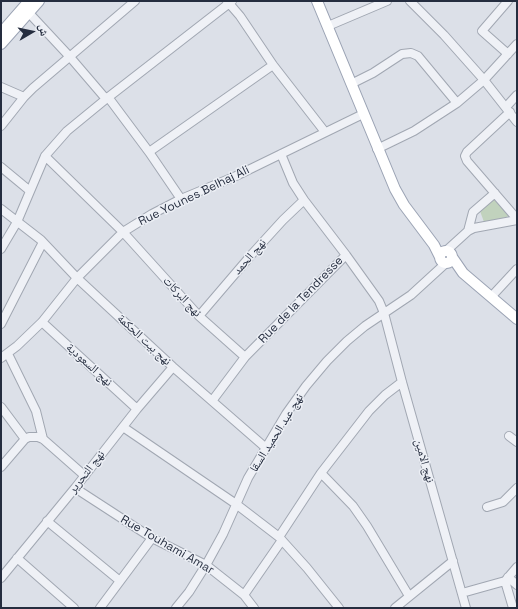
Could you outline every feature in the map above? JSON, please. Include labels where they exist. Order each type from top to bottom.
[{"type":"main road","points":[[1,33],[29,1]]},
{"type":"main road","points":[[1,44],[40,1]]},
{"type":"main road","points":[[317,1],[377,149],[404,205],[430,240],[446,257],[517,319]]},
{"type":"street","points":[[1,126],[24,97],[135,1]]},
{"type":"street","points":[[328,26],[387,1]]},
{"type":"street","points":[[410,1],[444,35],[484,80],[517,122]]},
{"type":"street","points":[[508,1],[482,31],[508,54]]},
{"type":"street","points":[[1,249],[17,222],[45,156],[67,131],[230,2],[273,65],[325,132]]},
{"type":"street","points":[[29,13],[107,98],[149,152],[181,199]]},
{"type":"street","points":[[377,149],[414,131],[457,102],[484,80],[517,44]]},
{"type":"street","points":[[351,84],[373,73],[402,54],[411,52],[418,56],[457,102]]},
{"type":"street","points":[[149,152],[273,65]]},
{"type":"street","points":[[1,87],[24,97]]},
{"type":"street","points":[[517,95],[508,110],[467,152],[465,156],[467,161],[517,219]]},
{"type":"street","name":"Rue Younes Belhaj Ali","points":[[4,356],[42,322],[77,278],[123,232],[152,214],[181,199],[281,154],[363,114]]},
{"type":"street","name":"Rue de la Tendresse","points":[[212,401],[245,357],[346,255],[304,200],[293,183],[281,154]]},
{"type":"street","name":"نهج البركات","points":[[45,156],[123,232],[199,316],[245,357]]},
{"type":"street","points":[[1,167],[30,190]]},
{"type":"street","points":[[468,231],[473,212],[495,193]]},
{"type":"street","name":"نهج الحمد","points":[[199,316],[262,243],[304,200]]},
{"type":"street","name":"نهج بيت الحكمة","points":[[1,209],[42,242],[77,278],[173,367],[266,448]]},
{"type":"street","name":"نهج عبد الحميد السقا","points":[[176,608],[189,592],[206,565],[248,478],[286,414],[306,386],[327,361],[365,326],[411,295],[434,273],[458,241],[468,231],[474,228],[517,219]]},
{"type":"street","points":[[1,324],[42,242]]},
{"type":"street","name":"نهج الامين","points":[[346,255],[379,301],[384,313],[466,608]]},
{"type":"street","points":[[491,297],[517,269]]},
{"type":"street","name":"نهج السعودية","points":[[42,322],[137,408]]},
{"type":"street","points":[[4,356],[36,411],[43,439]]},
{"type":"street","name":"نهج التحرير","points":[[1,578],[85,476],[137,408],[173,367]]},
{"type":"street","points":[[244,595],[321,473],[369,411],[385,395],[402,382]]},
{"type":"street","points":[[1,407],[25,439]]},
{"type":"street","points":[[123,426],[236,504],[280,538],[326,590],[339,608]]},
{"type":"street","points":[[1,467],[25,439],[33,436],[43,439],[85,476]]},
{"type":"street","points":[[509,436],[517,442]]},
{"type":"street","points":[[321,473],[353,506],[367,526],[409,596]]},
{"type":"street","name":"Rue Touhami Amar","points":[[75,488],[152,538],[206,565],[244,595],[254,608]]},
{"type":"street","points":[[487,507],[503,502],[517,488]]},
{"type":"street","points":[[47,521],[120,581]]},
{"type":"street","points":[[100,608],[152,538]]},
{"type":"street","points":[[17,558],[74,608]]},
{"type":"street","points":[[395,608],[453,561]]},
{"type":"street","points":[[462,593],[507,579],[517,567]]},
{"type":"street","points":[[507,579],[517,585]]},
{"type":"street","points":[[507,579],[513,608]]},
{"type":"green space","points":[[494,198],[509,215],[507,217],[484,222],[480,211]]}]
